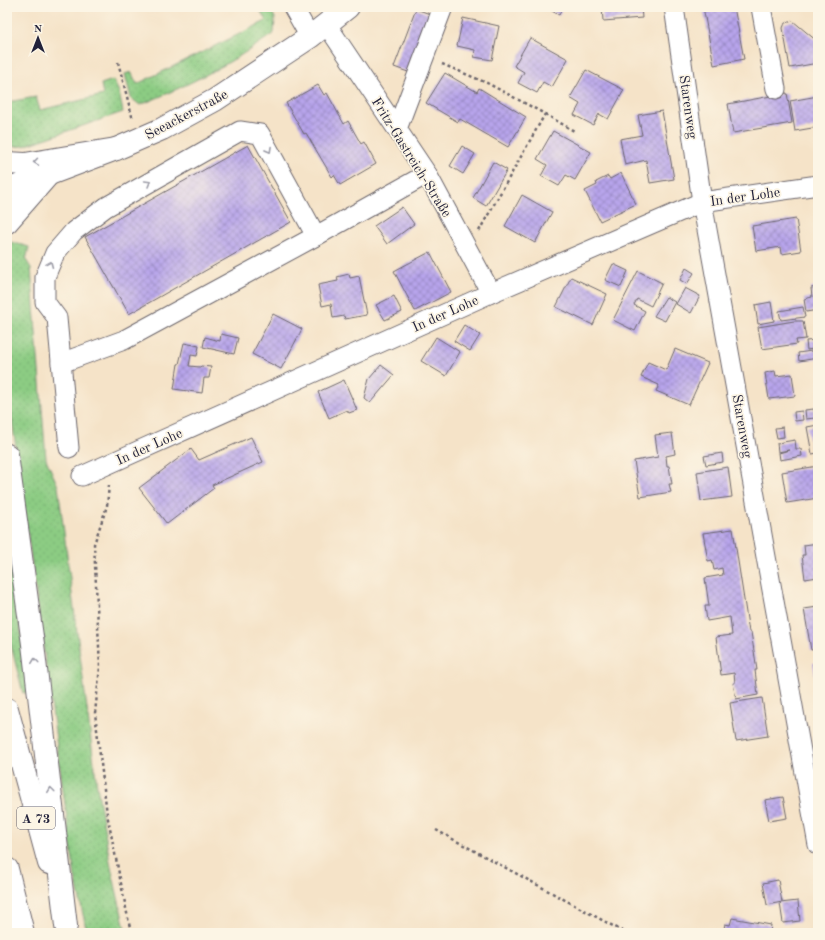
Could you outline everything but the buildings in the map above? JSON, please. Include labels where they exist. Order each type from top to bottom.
[{"type":"main road","name":"Seeackerstraße","points":[[7,190],[116,149],[162,129],[215,100],[319,31],[348,7]]},
{"type":"main road","points":[[7,163],[24,164],[116,149]]},
{"type":"main road","points":[[7,222],[49,174]]},
{"type":"main road","points":[[7,456],[40,699],[67,930]]},
{"type":"main road","name":"A 73","points":[[7,709],[67,930]]},
{"type":"main road","points":[[8,878],[23,933]]},
{"type":"street","name":"Fritz-Gastreich-Straße","points":[[293,7],[319,31],[397,129],[426,174],[491,292]]},
{"type":"street","points":[[397,129],[443,7]]},
{"type":"street","name":"Starenweg","points":[[674,7],[702,202],[818,845]]},
{"type":"street","points":[[761,7],[776,89]]},
{"type":"street","points":[[69,448],[57,318],[45,302],[45,277],[55,252],[74,231],[106,207],[240,131],[260,134],[316,236]]},
{"type":"street","points":[[61,363],[124,340],[316,236],[426,174]]},
{"type":"street","name":"In der Lohe","points":[[82,476],[491,292],[702,202],[818,186]]},
{"type":"path","points":[[424,57],[487,83],[574,131]]},
{"type":"path","points":[[118,62],[138,140]]},
{"type":"path","points":[[468,251],[545,114]]},
{"type":"path","points":[[111,463],[107,506],[94,544],[100,667],[95,713],[107,814],[131,933]]},
{"type":"path","points":[[436,830],[626,933]]},
{"type":"green space","points":[[269,7],[275,18],[274,33],[226,64],[158,98],[140,105],[131,98],[125,74],[131,72],[137,84],[266,21],[259,8]]},
{"type":"green space","points":[[113,80],[119,92],[123,112],[24,146],[7,147],[7,102],[36,97],[40,110],[103,95],[101,84]]},
{"type":"green space","points":[[11,242],[29,247],[26,260],[31,268],[46,459],[58,486],[97,786],[110,862],[126,933],[87,933],[75,877],[7,383],[7,249]]},
{"type":"green space","points":[[7,529],[29,692],[23,693],[7,630]]}]
